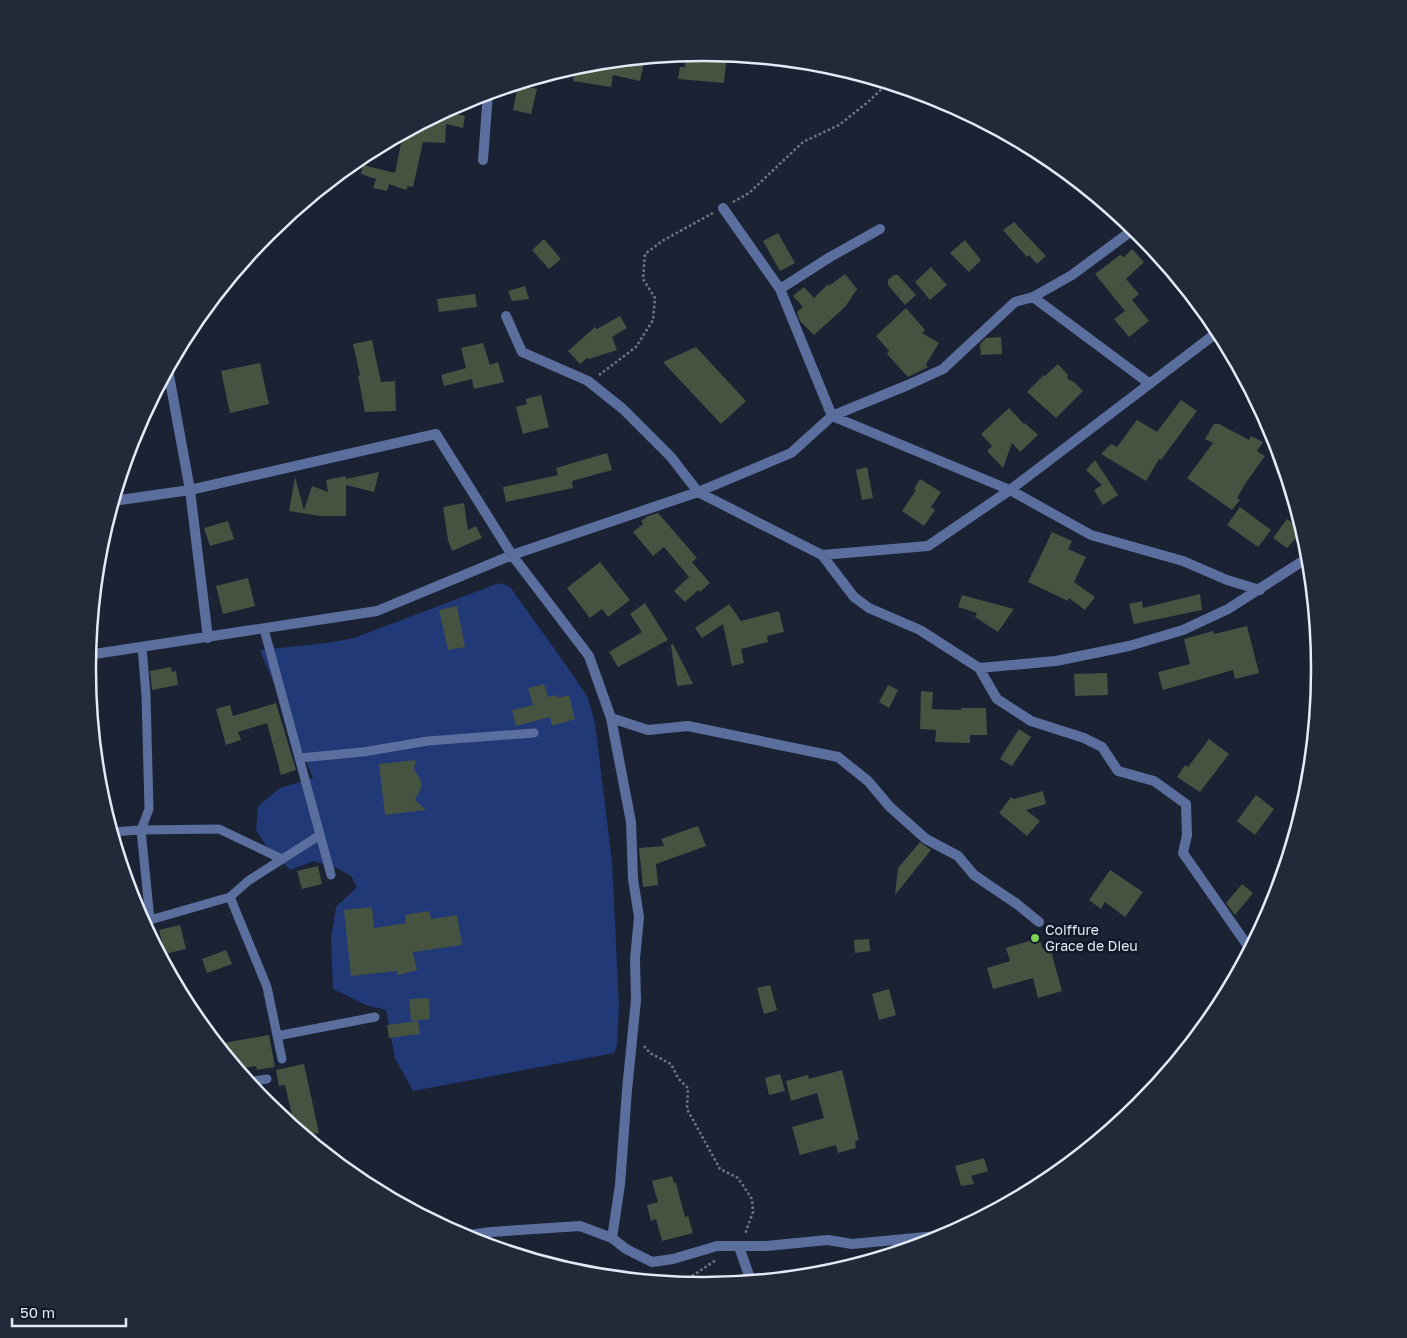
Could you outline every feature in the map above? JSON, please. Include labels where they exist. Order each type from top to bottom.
[{"type":"street","points":[[482,160],[487,102]]},
{"type":"street","points":[[723,208],[780,289],[832,416],[1010,490],[1091,535],[1183,561],[1227,580],[1260,590]]},
{"type":"street","points":[[780,289],[830,257],[880,229]]},
{"type":"street","points":[[96,654],[377,611],[512,555],[698,492],[791,453],[832,416],[908,386],[943,369],[1015,302],[1033,297],[1072,275],[1127,234]]},
{"type":"street","points":[[1033,297],[1150,384]]},
{"type":"street","points":[[506,316],[522,352],[588,381],[623,409],[671,457],[698,492],[822,555],[854,597],[869,608],[920,630],[979,668],[997,699],[1031,721],[1084,738],[1102,747],[1118,771],[1154,781],[1186,804],[1187,835],[1183,854],[1246,943]]},
{"type":"street","points":[[822,555],[928,546],[1010,490],[1212,336]]},
{"type":"street","points":[[170,379],[190,490],[208,638]]},
{"type":"street","points":[[120,500],[190,490],[436,434],[512,555],[589,656],[611,718],[631,822],[633,879],[639,917],[635,959],[636,1000],[620,1185],[612,1238]]},
{"type":"street","points":[[979,668],[1056,661],[1129,646],[1183,630],[1228,609],[1302,562]]},
{"type":"street","points":[[611,718],[648,730],[688,726],[838,757],[868,781],[890,807],[926,839],[958,856],[974,875],[1017,904],[1039,922]]},
{"type":"street","points":[[480,1233],[580,1226],[612,1238],[626,1249],[652,1262],[673,1259],[718,1246],[739,1247],[799,1244],[828,1240],[852,1244],[915,1238]]},
{"type":"street","points":[[739,1247],[749,1275]]},
{"type":"lane","points":[[264,629],[331,875]]},
{"type":"lane","points":[[142,648],[146,695],[149,808],[141,830],[146,912]]},
{"type":"lane","points":[[300,758],[363,752],[428,742],[534,733]]},
{"type":"lane","points":[[118,832],[220,829],[282,859]]},
{"type":"lane","points":[[150,920],[230,897],[248,881],[320,835]]},
{"type":"lane","points":[[230,897],[267,987],[282,1059]]},
{"type":"lane","points":[[277,1036],[375,1017]]},
{"type":"lane","points":[[257,1081],[266,1079]]},
{"type":"path","points":[[632,1034],[650,1052],[671,1064],[678,1078],[688,1088],[687,1109],[720,1169],[738,1178],[752,1199],[753,1212],[739,1247]]},
{"type":"path","points":[[692,1276],[719,1259]]},
{"type":"shaded area","points":[[499,583],[510,587],[571,672],[588,698],[595,723],[612,862],[619,1006],[617,1045],[614,1053],[413,1091],[395,1058],[386,1010],[366,1005],[333,989],[331,939],[336,907],[357,887],[351,876],[337,868],[314,861],[290,870],[265,844],[256,830],[258,806],[280,788],[313,778],[260,650],[327,643],[354,638]]},
{"type":"building","points":[[685,62],[726,62],[724,83],[678,79],[680,67],[685,67]]},
{"type":"building","points":[[643,65],[640,81],[613,75],[611,87],[573,81],[574,76],[624,66]]},
{"type":"building","points":[[529,87],[537,89],[531,114],[513,110],[517,91]]},
{"type":"building","points":[[457,114],[465,116],[463,128],[446,124],[445,143],[423,142],[413,187],[408,186],[406,190],[389,184],[387,191],[373,188],[376,179],[361,174],[363,166],[395,173],[401,143]]},
{"type":"building","points":[[1014,222],[1046,256],[1037,264],[1029,255],[1027,257],[1003,230]]},
{"type":"building","points":[[778,233],[795,263],[780,271],[763,241]]},
{"type":"building","points":[[544,239],[561,259],[549,269],[532,250]]},
{"type":"building","points":[[965,240],[981,260],[969,272],[950,253]]},
{"type":"building","points":[[1132,249],[1144,262],[1126,279],[1139,294],[1132,300],[1149,321],[1129,337],[1114,319],[1125,311],[1095,274],[1120,255],[1124,257]]},
{"type":"building","points":[[931,267],[947,285],[930,300],[915,282]]},
{"type":"building","points":[[845,274],[857,289],[845,307],[814,335],[800,321],[797,312],[803,307],[793,296],[804,287],[814,298],[828,284],[829,286]]},
{"type":"building","points":[[894,275],[898,275],[916,295],[905,305],[888,285],[888,280]]},
{"type":"building","points":[[525,286],[529,299],[512,301],[508,291]]},
{"type":"building","points":[[475,294],[477,307],[439,312],[437,299]]},
{"type":"building","points":[[906,308],[925,330],[922,333],[939,343],[926,364],[928,367],[908,377],[887,354],[889,351],[876,336]]},
{"type":"building","points":[[620,316],[627,328],[612,337],[617,350],[587,358],[580,364],[568,351],[595,327],[597,329]]},
{"type":"building","points":[[1001,337],[1002,354],[981,355],[980,344],[986,338]]},
{"type":"building","points":[[372,340],[381,382],[395,381],[396,411],[365,412],[358,376],[360,375],[353,344]]},
{"type":"building","points":[[483,343],[490,365],[498,362],[504,382],[474,389],[472,379],[444,386],[441,375],[466,368],[461,348]]},
{"type":"building","points":[[696,347],[746,401],[721,424],[663,362]]},
{"type":"building","points":[[260,363],[269,404],[230,413],[221,371]]},
{"type":"building","points":[[1058,364],[1068,375],[1067,378],[1083,391],[1056,418],[1027,392]]},
{"type":"building","points":[[541,395],[549,427],[523,434],[516,407],[527,404],[526,399]]},
{"type":"building","points":[[1181,400],[1197,411],[1161,460],[1159,459],[1146,481],[1101,454],[1111,444],[1117,447],[1137,420],[1157,432]]},
{"type":"building","points":[[1009,408],[1038,435],[1020,452],[1012,443],[1003,468],[987,451],[992,446],[981,434]]},
{"type":"building","points":[[1214,424],[1219,424],[1249,440],[1251,436],[1263,442],[1257,451],[1265,456],[1247,481],[1237,498],[1240,500],[1232,510],[1187,478],[1213,443],[1205,439]]},
{"type":"building","points":[[607,453],[612,470],[572,481],[573,488],[506,502],[503,487],[558,475],[556,468]]},
{"type":"building","points":[[1095,460],[1118,495],[1103,505],[1094,490],[1102,485],[1086,470]]},
{"type":"building","points":[[867,467],[873,498],[862,500],[856,470]]},
{"type":"building","points":[[379,472],[374,492],[346,485],[346,516],[320,516],[289,511],[295,477],[304,510],[312,486],[328,492],[326,480],[346,476],[346,479]]},
{"type":"building","points":[[920,479],[941,492],[931,507],[935,510],[924,526],[902,511],[916,490],[914,489]]},
{"type":"building","points":[[464,503],[468,530],[476,526],[482,538],[452,551],[448,540],[443,507]]},
{"type":"building","points":[[1240,507],[1271,530],[1258,547],[1227,525]]},
{"type":"building","points":[[658,513],[697,558],[692,562],[710,583],[700,592],[698,590],[685,602],[674,591],[689,577],[664,547],[653,556],[633,532],[643,524],[641,521],[648,516]]},
{"type":"building","points":[[1287,519],[1294,524],[1298,541],[1295,539],[1287,548],[1273,538]]},
{"type":"building","points":[[228,521],[234,539],[210,546],[204,528]]},
{"type":"building","points":[[1052,532],[1072,541],[1068,549],[1086,557],[1074,582],[1095,597],[1085,610],[1069,598],[1068,601],[1028,582]]},
{"type":"building","points":[[600,562],[630,600],[608,617],[602,609],[590,618],[567,588]]},
{"type":"building","points":[[248,578],[255,606],[223,614],[216,586]]},
{"type":"building","points":[[1200,594],[1202,610],[1134,624],[1129,604],[1142,601],[1143,608]]},
{"type":"building","points":[[962,595],[1014,609],[998,632],[975,617],[977,613],[958,607]]},
{"type":"building","points":[[645,603],[668,640],[618,667],[609,652],[642,632],[630,614]]},
{"type":"building","points":[[729,604],[741,621],[779,611],[784,632],[767,636],[768,642],[741,649],[744,663],[732,666],[723,624],[702,638],[695,628]]},
{"type":"building","points":[[457,606],[465,647],[448,650],[439,610]]},
{"type":"building","points":[[1247,626],[1259,673],[1235,679],[1233,670],[1163,690],[1158,672],[1190,664],[1184,639],[1213,631],[1214,634]]},
{"type":"building","points":[[673,644],[693,684],[677,686],[671,645]]},
{"type":"building","points":[[171,667],[172,672],[176,671],[178,685],[152,690],[150,671]]},
{"type":"building","points":[[1107,673],[1108,695],[1075,696],[1074,674]]},
{"type":"building","points":[[544,684],[548,697],[557,695],[558,698],[569,695],[575,719],[552,726],[550,717],[516,726],[512,710],[533,705],[528,688]]},
{"type":"building","points":[[888,685],[898,690],[889,708],[879,702]]},
{"type":"building","points":[[921,691],[933,692],[932,709],[961,710],[961,708],[986,708],[987,735],[970,735],[970,743],[935,742],[936,730],[920,729]]},
{"type":"building","points":[[276,703],[296,770],[281,775],[267,723],[238,732],[241,740],[226,745],[216,709],[230,705],[233,716]]},
{"type":"building","points":[[1019,729],[1031,737],[1012,766],[1000,759]]},
{"type":"building","points":[[1209,739],[1229,754],[1200,792],[1177,777],[1185,765],[1188,767]]},
{"type":"building","points":[[416,760],[414,769],[422,786],[415,800],[426,810],[385,815],[379,764]]},
{"type":"building","points":[[1043,791],[1046,804],[1026,810],[1040,821],[1027,836],[999,813],[1011,797],[1014,799]]},
{"type":"building","points":[[1256,795],[1274,809],[1255,835],[1237,821]]},
{"type":"building","points":[[698,826],[706,846],[656,864],[658,885],[643,887],[639,848],[664,846],[661,839]]},
{"type":"building","points":[[920,842],[931,850],[895,895],[898,868]]},
{"type":"building","points":[[318,866],[322,884],[302,889],[297,871]]},
{"type":"building","points":[[1110,870],[1143,892],[1125,917],[1105,902],[1101,909],[1089,900]]},
{"type":"building","points":[[1242,884],[1253,893],[1235,915],[1226,903]]},
{"type":"building","points":[[372,907],[374,928],[406,923],[405,915],[429,911],[431,919],[457,915],[462,945],[413,952],[417,970],[398,975],[397,971],[351,976],[344,910]]},
{"type":"building","points":[[180,925],[186,949],[166,954],[159,930]]},
{"type":"building","points":[[1039,938],[1043,949],[1050,947],[1062,991],[1038,998],[1033,978],[993,989],[987,968],[1010,961],[1006,948]]},
{"type":"building","points":[[869,939],[870,951],[855,953],[854,940]]},
{"type":"building","points":[[226,950],[232,964],[207,973],[202,959]]},
{"type":"building","points":[[770,985],[777,1010],[764,1014],[757,988]]},
{"type":"building","points":[[889,989],[896,1015],[879,1020],[872,994]]},
{"type":"building","points":[[429,998],[430,1019],[411,1021],[409,999]]},
{"type":"building","points":[[418,1021],[420,1034],[389,1038],[387,1025]]},
{"type":"building","points":[[269,1035],[275,1067],[257,1070],[256,1066],[245,1068],[224,1043]]},
{"type":"building","points":[[304,1064],[319,1133],[313,1134],[292,1116],[285,1085],[279,1086],[276,1070]]},
{"type":"building","points":[[842,1070],[859,1140],[855,1141],[856,1148],[838,1153],[836,1145],[800,1155],[792,1127],[824,1118],[817,1093],[791,1101],[786,1081],[808,1075],[809,1079]]},
{"type":"building","points":[[780,1074],[785,1091],[769,1095],[765,1078]]},
{"type":"building","points":[[984,1158],[988,1171],[971,1176],[974,1184],[961,1186],[955,1166]]},
{"type":"building","points":[[672,1176],[674,1183],[676,1183],[685,1217],[688,1216],[693,1233],[662,1241],[656,1219],[651,1221],[647,1205],[658,1202],[652,1181]]},
{"type":"place","name":"Coiffure Grace de Dieu","points":[[1035,938]]}]
